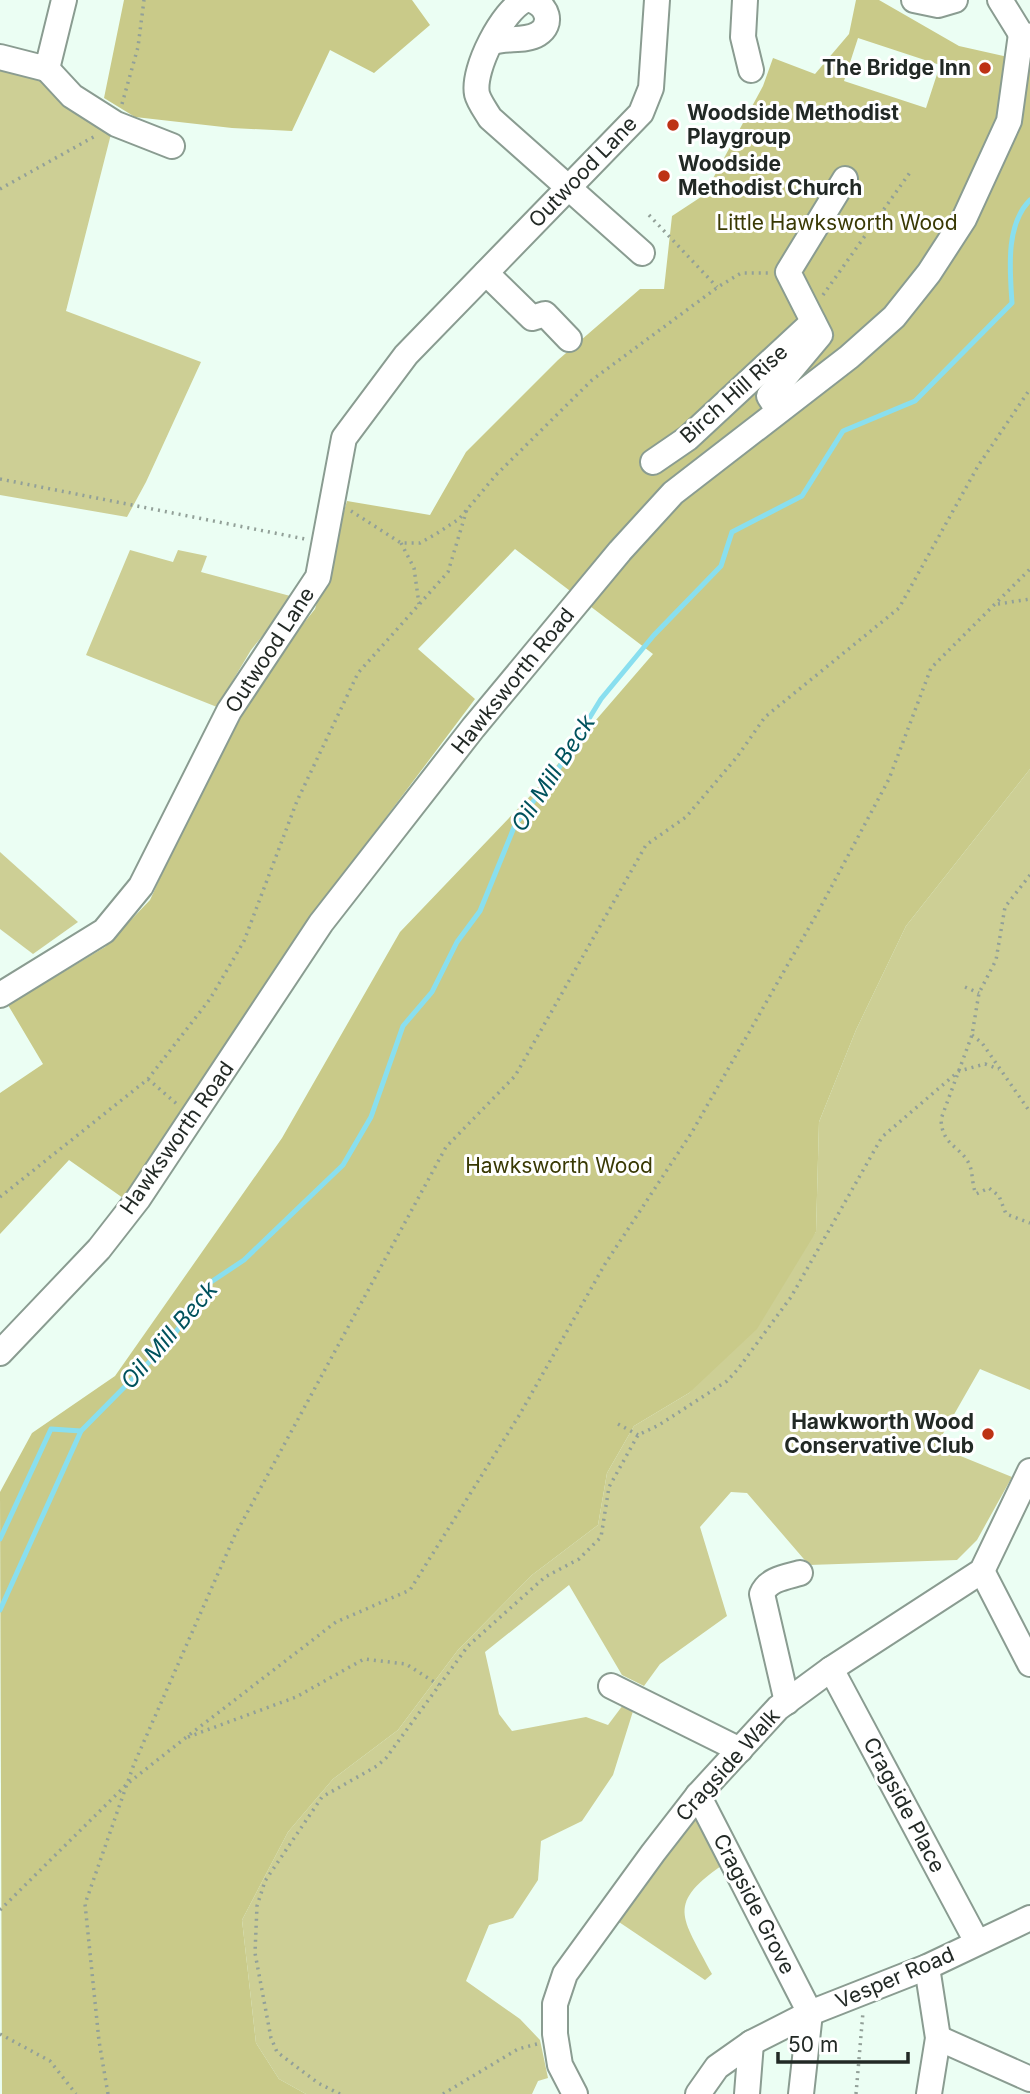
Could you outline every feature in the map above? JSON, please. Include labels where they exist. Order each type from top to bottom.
[{"type":"street","points":[[47,69],[64,0]]},
{"type":"street","points":[[525,0],[510,10],[479,64],[477,94],[490,118],[642,253]]},
{"type":"street","points":[[492,42],[525,39],[536,36],[545,28],[548,18],[544,9],[531,0]]},
{"type":"street","name":"Outwood Lane","points":[[0,996],[104,931],[141,886],[229,711],[318,577],[344,438],[406,355],[641,113],[651,88],[657,0]]},
{"type":"street","points":[[745,0],[743,37],[751,70]]},
{"type":"street","points":[[914,0],[938,5],[956,0]]},
{"type":"street","points":[[1000,0],[1026,35]]},
{"type":"street","name":"Hawksworth Road","points":[[0,1353],[99,1249],[193,1118],[321,923],[488,710],[620,551],[673,493],[849,357],[894,317],[929,272],[964,219],[1009,121],[1026,35]]},
{"type":"street","points":[[0,57],[47,69],[72,96],[116,124],[172,146]]},
{"type":"street","points":[[813,322],[788,272],[845,179]]},
{"type":"street","points":[[486,273],[532,318],[545,314],[569,339]]},
{"type":"street","name":"Birch Hill Rise","points":[[653,462],[688,438],[813,322],[820,335],[769,396],[778,410]]},
{"type":"street","points":[[1030,1471],[982,1571],[1030,1664]]},
{"type":"street","name":"Cragside Walk","points":[[575,2094],[560,2065],[555,2039],[555,2004],[565,1974],[698,1795],[787,1702],[831,1669],[982,1571]]},
{"type":"street","points":[[787,1702],[762,1594],[765,1586],[773,1581],[800,1573]]},
{"type":"street","name":"Cragside Place","points":[[831,1669],[977,1942]]},
{"type":"street","points":[[611,1686],[740,1750]]},
{"type":"street","name":"Cragside Grove","points":[[698,1795],[810,2013]]},
{"type":"street","name":"Vesper Road","points":[[698,2094],[718,2067],[751,2043],[810,2013],[928,1967],[1030,1918]]},
{"type":"street","points":[[928,1967],[937,2038],[929,2094]]},
{"type":"street","points":[[801,2094],[810,2013]]},
{"type":"street","points":[[937,2038],[1030,2080]]},
{"type":"street","points":[[747,2094],[751,2043]]},
{"type":"path","points":[[0,189],[116,124],[138,47],[144,0]]},
{"type":"path","points":[[822,297],[911,171]]},
{"type":"path","points":[[649,215],[718,287]]},
{"type":"path","points":[[401,544],[420,543],[459,519],[496,475],[592,380],[718,287],[741,274],[788,272]]},
{"type":"path","points":[[108,2094],[85,1904],[127,1784],[236,1535],[446,1147],[515,1076],[646,845],[686,817],[737,757],[765,717],[899,608],[978,466],[1030,389]]},
{"type":"path","points":[[0,479],[324,543]]},
{"type":"path","points":[[332,499],[401,544],[414,568],[419,604]]},
{"type":"path","points":[[0,1197],[148,1079],[209,999],[244,941],[297,801],[358,673],[448,572],[467,509]]},
{"type":"path","points":[[0,1910],[127,1784],[184,1739],[336,1622],[410,1590],[520,1415],[605,1264],[692,1132],[818,910],[889,779],[931,668],[1030,569]]},
{"type":"path","points":[[996,604],[1030,599]]},
{"type":"path","points":[[1030,876],[1005,907],[996,960],[979,993],[972,1035],[941,1119],[941,1132],[969,1165],[976,1194],[989,1188],[999,1196],[1006,1214],[1030,1223]]},
{"type":"path","points":[[965,988],[979,993]]},
{"type":"path","points":[[972,1035],[982,1043],[1030,1112]]},
{"type":"path","points":[[340,2094],[318,2083],[277,2052],[271,2038],[255,1953],[257,1906],[265,1881],[322,1797],[377,1766],[468,1646],[545,1577],[579,1559],[601,1537],[609,1487],[638,1435],[671,1418],[727,1381],[738,1369],[792,1297],[882,1137],[960,1071],[985,1064],[999,1069]]},
{"type":"path","points":[[148,1079],[193,1118]]},
{"type":"path","points":[[618,1424],[638,1435]]},
{"type":"path","points":[[184,1739],[296,1697],[364,1659],[406,1664],[439,1685]]},
{"type":"path","points":[[856,2094],[865,1992]]},
{"type":"path","points":[[0,2034],[50,2061],[76,2094]]},
{"type":"path","points":[[443,2094],[518,2049],[555,2039]]},
{"type":"green space","points":[[124,0],[412,0],[430,25],[374,73],[330,50],[292,131],[232,128],[135,117],[104,98]]},
{"type":"green space","name":"Hawksworth Wood","points":[[856,0],[879,0],[959,46],[1030,62],[1030,769],[906,926],[856,1030],[819,1122],[816,1232],[757,1329],[689,1393],[634,1426],[607,1473],[598,1525],[532,1575],[458,1650],[398,1730],[333,1779],[288,1832],[242,1920],[256,2043],[279,2079],[306,2094],[2,2094],[0,1492],[32,1433],[115,1376],[282,1138],[400,932],[532,794],[653,654],[515,549],[418,649],[475,699],[311,917],[194,1099],[123,1198],[69,1160],[0,1234],[0,1093],[43,1064],[8,1005],[105,947],[150,900],[241,702],[315,609],[347,501],[430,515],[466,452],[558,360],[640,289],[664,289],[672,216],[704,195],[763,86],[773,58],[815,74],[849,34]],"holes":[[[858,38],[940,65],[926,108],[844,81]]]},
{"type":"green space","points":[[0,68],[45,81],[90,122],[111,134],[66,311],[201,362],[127,517],[0,495]]},
{"type":"green space","points":[[130,550],[173,562],[178,550],[207,556],[201,572],[294,597],[251,650],[217,707],[86,655]]},
{"type":"green space","points":[[1030,769],[1030,1390],[980,1369],[936,1446],[1012,1477],[977,1540],[957,1560],[809,1565],[747,1493],[731,1492],[700,1527],[727,1616],[660,1664],[644,1686],[622,1675],[569,1585],[485,1652],[499,1714],[512,1731],[586,1717],[608,1725],[623,1705],[634,1708],[613,1775],[582,1821],[541,1841],[538,1880],[513,1918],[489,1925],[466,1981],[520,2019],[540,2040],[548,2078],[538,2081],[532,2094],[306,2094],[279,2079],[256,2043],[242,1920],[288,1832],[333,1779],[398,1730],[458,1650],[532,1575],[598,1525],[607,1473],[634,1426],[689,1393],[816,1232],[819,1122],[856,1030],[906,926]]},
{"type":"green space","points":[[0,852],[78,922],[33,954],[0,929]]},
{"type":"green space","points":[[697,1814],[727,1862],[707,1876],[687,1901],[687,1924],[712,1974],[705,1980],[616,1920]]},
{"type":"waterway","name":"Oil Mill Beck","points":[[0,1610],[81,1431],[170,1341],[208,1284],[244,1260],[343,1165],[371,1117],[403,1026],[432,992],[457,942],[480,911],[515,825],[557,771],[601,699],[654,635],[721,566],[732,532],[802,496],[843,431],[915,401],[1012,303],[1010,263],[1013,235],[1016,222],[1030,200]]},
{"type":"waterway","points":[[0,1539],[51,1429],[81,1431]]},
{"type":"place","name":"The Bridge Inn","points":[[985,68]]},
{"type":"place","name":"Woodside Methodist Playgroup","points":[[673,125]]},
{"type":"place","name":"Woodside Methodist Church","points":[[664,176]]},
{"type":"place","name":"Hawkworth Wood Conservative Club","points":[[988,1434]]},
{"type":"park label","name":"Little Hawksworth Wood","points":[[837,223]]}]
